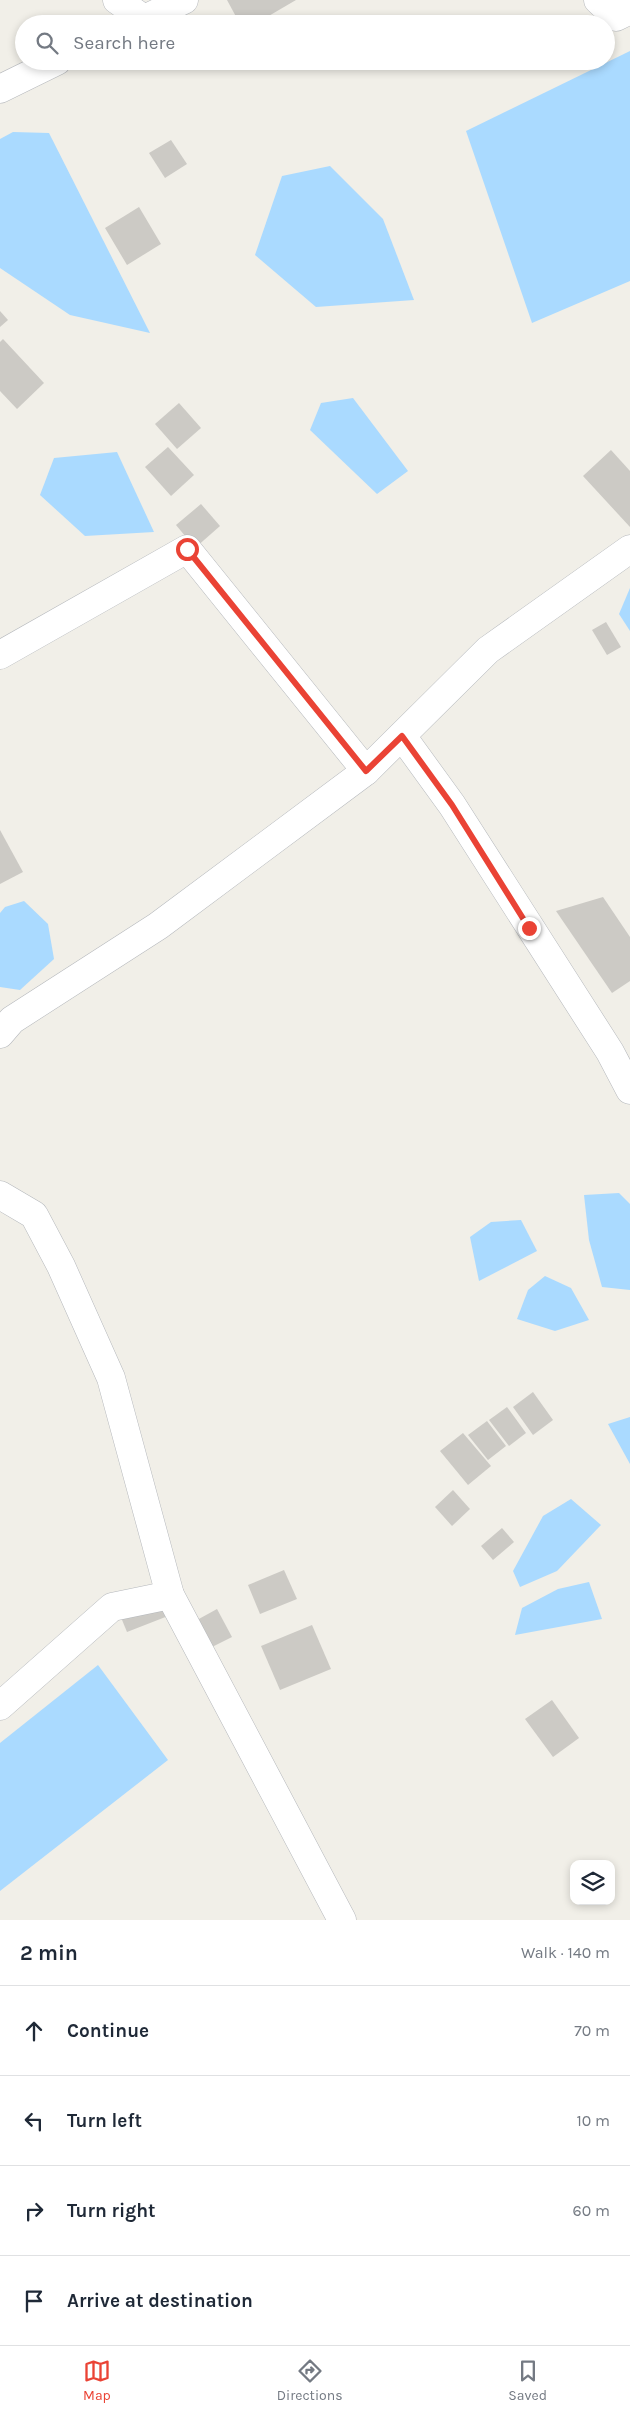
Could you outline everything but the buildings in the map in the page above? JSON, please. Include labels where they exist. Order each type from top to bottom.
[{"type":"street","points":[[117,0],[133,15]]},
{"type":"street","points":[[153,15],[184,0]]},
{"type":"street","points":[[598,0],[614,15]]},
{"type":"street","points":[[615,16],[630,10]]},
{"type":"street","points":[[0,88],[38,70]]},
{"type":"street","points":[[0,655],[187,549],[366,771]]},
{"type":"street","points":[[0,1034],[12,1020],[158,926],[366,771],[488,650],[630,549]]},
{"type":"street","points":[[402,736],[452,805],[610,1052],[630,1090]]},
{"type":"street","points":[[0,1195],[34,1215],[62,1266],[111,1378],[170,1596],[342,1920]]},
{"type":"street","points":[[0,1706],[112,1607],[170,1596]]},
{"type":"water","points":[[630,51],[630,281],[532,323],[466,131],[591,70],[615,70],[615,58]]},
{"type":"water","points":[[13,132],[49,133],[150,333],[70,315],[0,268],[0,139]]},
{"type":"water","points":[[330,166],[383,219],[414,300],[316,307],[255,255],[282,176]]},
{"type":"water","points":[[353,398],[408,471],[377,494],[310,430],[321,403]]},
{"type":"water","points":[[117,452],[154,532],[85,536],[40,495],[54,458]]},
{"type":"water","points":[[630,588],[630,631],[619,614]]},
{"type":"water","points":[[24,901],[48,924],[54,959],[20,990],[0,987],[0,913],[5,907]]},
{"type":"water","points":[[619,1193],[630,1204],[630,1290],[602,1287],[589,1240],[584,1195]]},
{"type":"water","points":[[521,1220],[537,1251],[479,1281],[470,1237],[491,1222]]},
{"type":"water","points":[[545,1276],[571,1288],[589,1320],[555,1331],[517,1319],[528,1290]]},
{"type":"water","points":[[630,1417],[630,1464],[608,1424]]},
{"type":"water","points":[[571,1499],[601,1525],[557,1571],[520,1587],[513,1571],[543,1516]]},
{"type":"water","points":[[589,1582],[602,1619],[515,1635],[522,1608],[558,1589]]},
{"type":"water","points":[[98,1665],[168,1760],[0,1891],[0,1743]]},
{"type":"route","points":[[187,549],[366,771],[402,736],[452,805],[529,928]]}]
